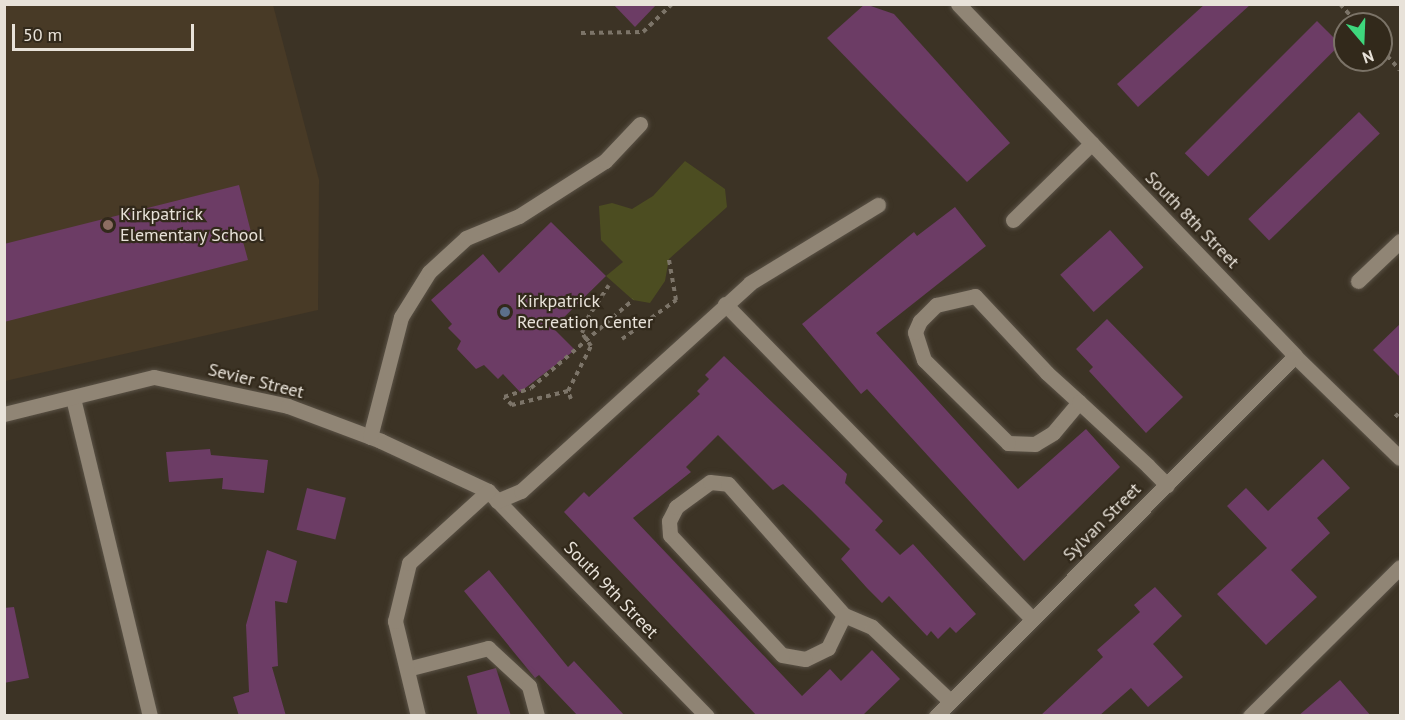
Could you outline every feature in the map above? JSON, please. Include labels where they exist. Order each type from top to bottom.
[{"type":"street","name":"South 8th Street","points":[[958,4],[1295,356],[1401,458]]},
{"type":"street","points":[[370,437],[401,317],[429,272],[466,238],[519,216],[605,161],[640,124]]},
{"type":"street","points":[[1013,220],[1092,143]]},
{"type":"street","points":[[418,716],[395,621],[409,563],[493,496],[522,491],[725,304],[878,205]]},
{"type":"street","points":[[1358,281],[1401,241]]},
{"type":"street","points":[[1079,402],[1053,433],[1035,444],[1008,443],[924,360],[915,332],[920,321],[936,305],[975,297],[1079,402],[1167,485]]},
{"type":"street","points":[[725,304],[1032,619]]},
{"type":"street","name":"Sylvan Street","points":[[936,716],[1295,356]]},
{"type":"street","name":"Sevier Street","points":[[4,414],[154,377],[288,406],[370,437],[493,496]]},
{"type":"street","points":[[73,398],[150,716]]},
{"type":"street","points":[[844,615],[828,648],[805,658],[782,655],[670,535],[669,521],[676,507],[710,482],[728,484],[844,615],[872,627],[950,701]]},
{"type":"street","name":"South 9th Street","points":[[493,496],[707,716]]},
{"type":"street","points":[[1250,716],[1401,567]]},
{"type":"street","points":[[407,669],[488,648],[529,686],[537,716]]},
{"type":"path","points":[[581,33],[643,32],[672,4]]},
{"type":"path","points":[[622,339],[676,300],[669,260]]},
{"type":"path","points":[[609,285],[587,319],[586,340],[591,346],[587,359],[568,391],[512,405],[504,397],[531,388],[586,340],[633,300]]},
{"type":"path","points":[[568,391],[571,399]]},
{"type":"path","points":[[1395,417],[1401,412]]},
{"type":"shaded area","points":[[4,5],[273,5],[319,180],[318,310],[5,381]]},
{"type":"shaded area","points":[[685,161],[725,189],[727,207],[669,259],[665,281],[650,303],[633,300],[606,276],[623,262],[601,240],[599,206],[612,203],[632,209],[653,196]]},
{"type":"building","points":[[613,4],[657,4],[635,27]]},
{"type":"building","points":[[865,4],[894,14],[1010,143],[967,182],[827,38]]},
{"type":"building","points":[[1205,4],[1251,4],[1138,107],[1117,84]]},
{"type":"building","points":[[1317,21],[1333,37],[1333,52],[1208,177],[1185,153]]},
{"type":"building","points":[[1359,112],[1380,134],[1269,241],[1248,219]]},
{"type":"building","points":[[239,185],[252,236],[242,238],[248,260],[4,322],[4,244]]},
{"type":"building","points":[[955,207],[986,246],[876,333],[1018,489],[1086,429],[1120,467],[1024,561],[867,389],[861,394],[802,324],[914,232],[917,236]]},
{"type":"building","name":"Kirkpatrick Recreation Center","points":[[551,222],[606,276],[553,328],[575,350],[520,392],[503,374],[498,379],[484,365],[476,369],[457,349],[461,341],[448,328],[452,324],[431,300],[483,254],[499,273]]},
{"type":"building","points":[[1110,230],[1143,267],[1094,312],[1060,275]]},
{"type":"building","points":[[1107,319],[1183,397],[1146,433],[1089,371],[1093,367],[1076,349]]},
{"type":"building","points":[[1401,323],[1401,378],[1373,350]]},
{"type":"building","points":[[724,356],[847,474],[845,483],[883,521],[875,530],[900,555],[913,544],[976,614],[956,633],[950,627],[938,639],[931,631],[927,636],[889,596],[882,603],[867,588],[841,559],[850,549],[811,510],[783,484],[773,490],[718,435],[686,467],[691,472],[633,518],[802,696],[830,669],[841,681],[872,650],[900,679],[862,716],[757,716],[564,512],[584,492],[589,497],[700,394],[697,391],[709,379],[705,375]]},
{"type":"building","points":[[210,449],[211,455],[268,460],[264,493],[222,489],[223,478],[169,482],[166,452]]},
{"type":"building","points":[[1323,459],[1350,488],[1317,518],[1330,533],[1291,570],[1317,597],[1266,645],[1217,594],[1267,548],[1227,506],[1246,488],[1268,511]]},
{"type":"building","points":[[307,488],[346,498],[335,539],[297,530]]},
{"type":"building","points":[[267,550],[297,561],[287,603],[275,601],[278,666],[272,667],[286,716],[239,716],[233,697],[249,692],[246,625]]},
{"type":"building","points":[[489,570],[568,667],[574,661],[625,716],[578,716],[539,675],[535,678],[464,591]]},
{"type":"building","points":[[1155,587],[1182,616],[1153,644],[1183,677],[1148,707],[1131,688],[1099,716],[1040,716],[1103,657],[1097,650],[1140,612],[1134,605]]},
{"type":"building","points":[[14,607],[29,678],[4,683],[4,608]]},
{"type":"building","points":[[496,668],[511,716],[478,716],[467,676]]},
{"type":"building","points":[[1340,680],[1371,716],[1298,716]]},
{"type":"place","name":"Kirkpatrick Elementary School","points":[[108,225]]},
{"type":"place","name":"Kirkpatrick Recreation Center","points":[[505,312]]}]
